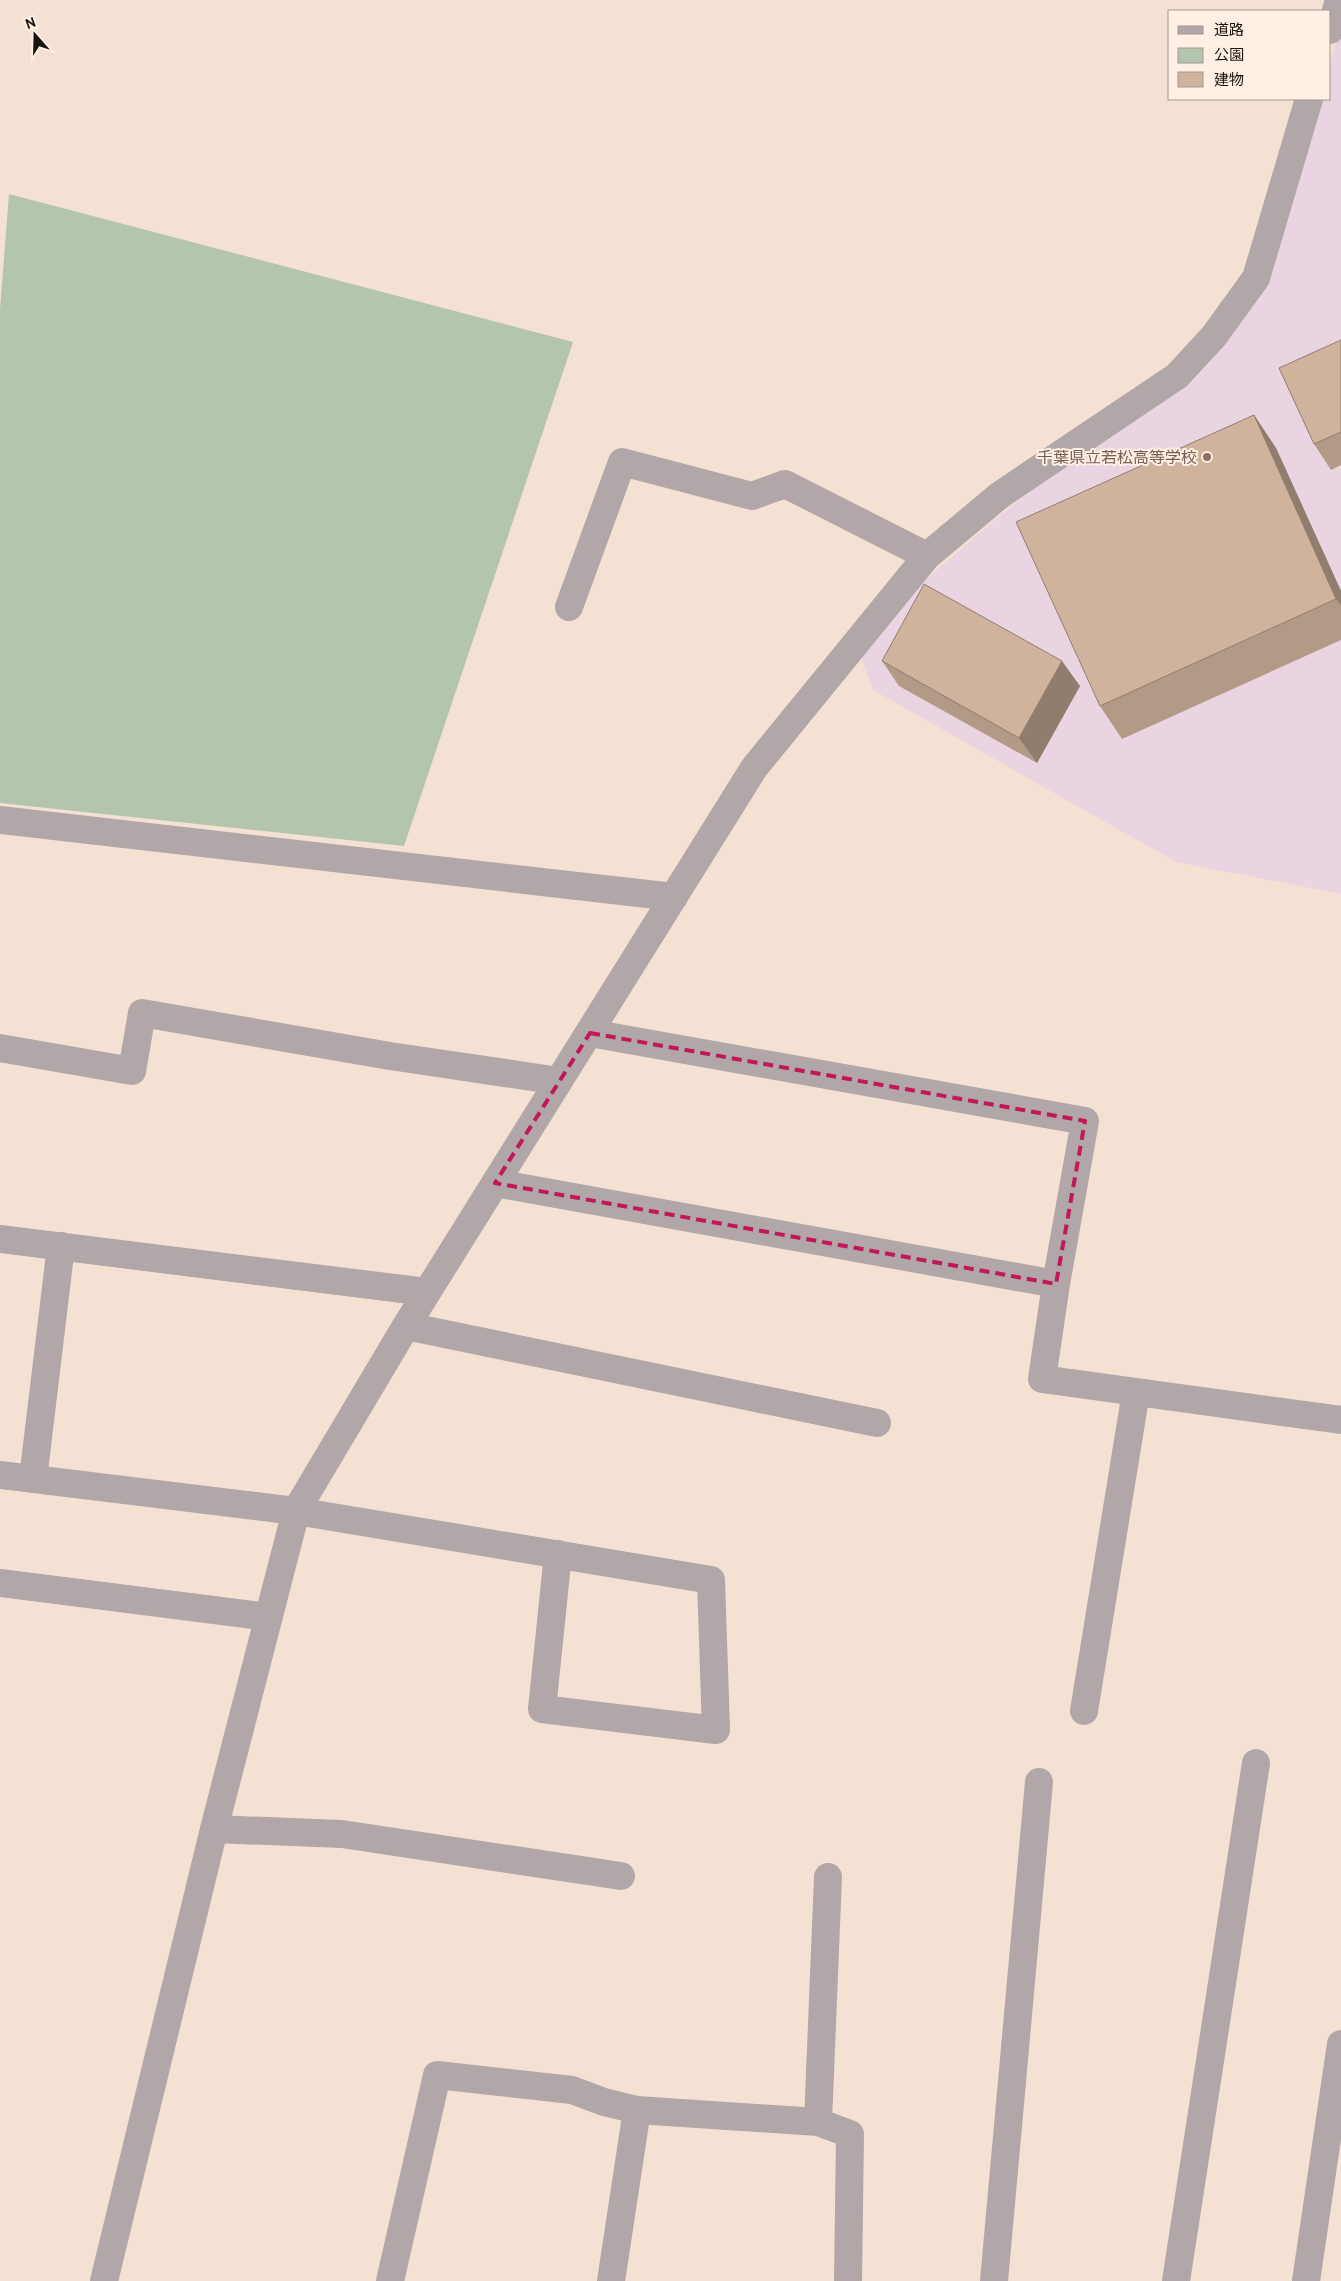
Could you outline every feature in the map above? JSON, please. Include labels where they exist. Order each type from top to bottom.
[{"type":"street","points":[[1331,27],[1339,0]]},
{"type":"street","points":[[104,2281],[214,1829],[296,1511],[406,1326],[754,768],[927,556],[1000,495],[1177,376],[1214,336],[1256,278],[1309,100]]},
{"type":"street","points":[[569,607],[622,462],[752,496],[785,484],[927,556]]},
{"type":"street","points":[[0,820],[674,897]]},
{"type":"street","points":[[0,1048],[132,1071],[142,1013],[390,1056],[559,1081]]},
{"type":"street","points":[[590,1033],[1085,1121],[1056,1284],[1042,1379],[1341,1420]]},
{"type":"street","points":[[495,1183],[1056,1284]]},
{"type":"street","points":[[0,1239],[427,1292]]},
{"type":"street","points":[[33,1479],[61,1246]]},
{"type":"street","points":[[406,1326],[877,1423]]},
{"type":"street","points":[[1084,1711],[1136,1392]]},
{"type":"street","points":[[0,1475],[296,1511],[558,1554],[711,1580],[716,1730],[542,1709],[558,1554]]},
{"type":"street","points":[[0,1583],[269,1617]]},
{"type":"street","points":[[1176,2281],[1256,1763]]},
{"type":"street","points":[[994,2281],[1039,1782]]},
{"type":"street","points":[[214,1829],[342,1834],[621,1876]]},
{"type":"street","points":[[818,2122],[828,1877]]},
{"type":"street","points":[[1306,2281],[1341,2044]]},
{"type":"street","points":[[390,2281],[436,2075],[572,2090],[604,2102],[637,2110],[818,2122],[850,2134],[848,2281]]},
{"type":"street","points":[[611,2281],[637,2110]]},
{"type":"highlighted area","points":[[590,1033],[1085,1121],[1056,1284],[495,1183]]},
{"type":"shaded area","name":"千葉県立若松高等学校","points":[[1341,26],[1341,894],[1176,862],[873,690],[859,652],[926,579],[1004,512],[1143,403],[1229,327],[1319,100],[1331,100],[1331,60]]},
{"type":"green space","points":[[9,194],[573,342],[404,846],[0,803],[0,309]]},
{"type":"building","points":[[1341,340],[1341,432],[1314,444],[1279,368]]},
{"type":"building","points":[[1254,415],[1336,599],[1100,706],[1016,522]]},
{"type":"building","points":[[924,584],[1062,661],[1019,738],[882,661]]},
{"type":"place","name":"千葉県立若松高等学校","points":[[1207,457]]}]
